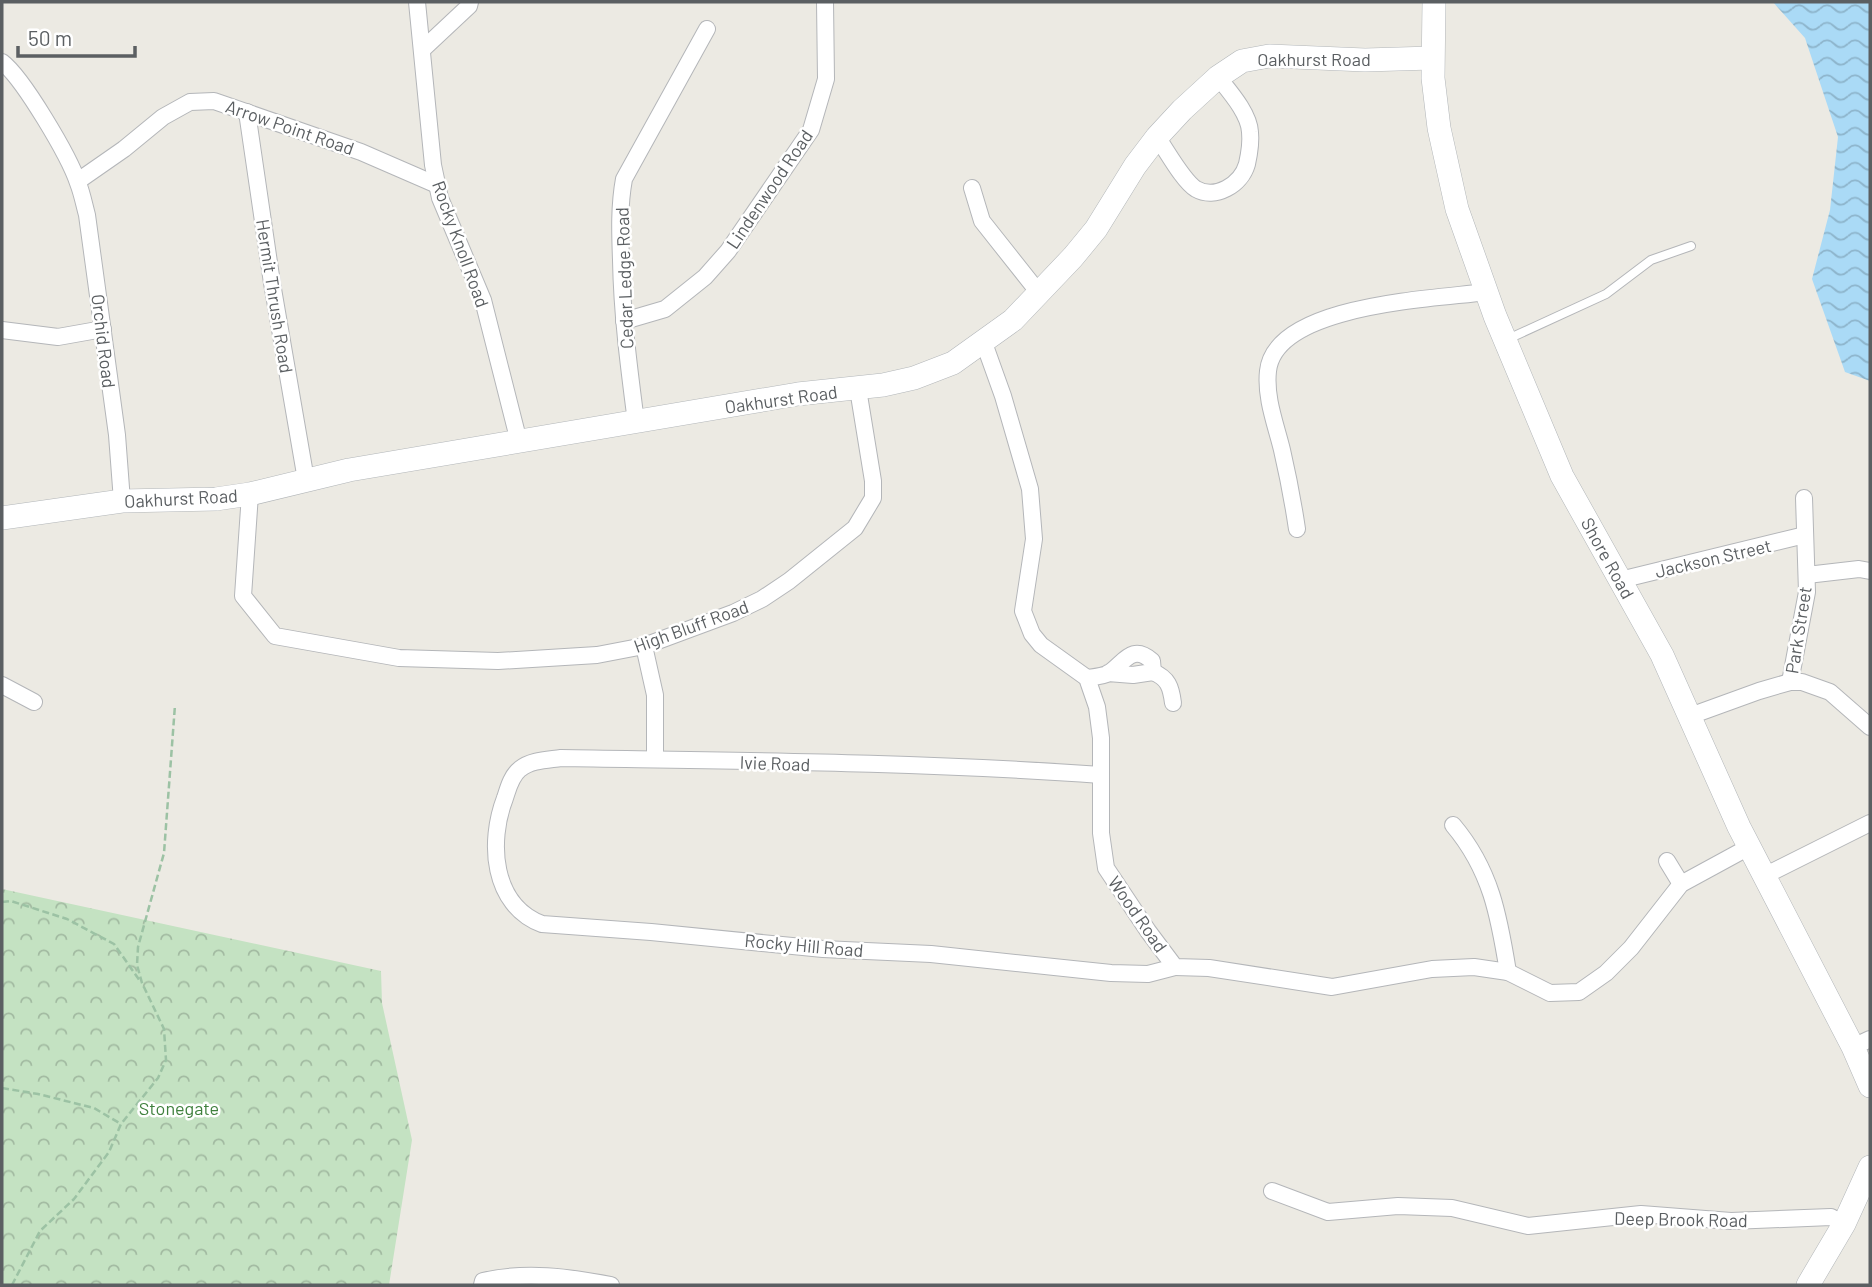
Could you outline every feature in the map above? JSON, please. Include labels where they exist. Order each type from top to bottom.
[{"type":"street","name":"Rocky Knoll Road","points":[[417,2],[437,185],[483,300],[519,442]]},
{"type":"street","points":[[422,50],[469,6],[470,2]]},
{"type":"street","name":"Lindenwood Road","points":[[624,321],[665,309],[705,278],[728,251],[811,130],[826,79],[825,2]]},
{"type":"street","name":"Shore Road","points":[[1434,2],[1432,58],[1439,128],[1449,177],[1457,209],[1505,340],[1562,476],[1662,655],[1749,847],[1862,1043],[1870,1086]]},
{"type":"street","name":"Cedar Ledge Road","points":[[636,422],[624,321],[620,218],[624,179],[707,29]]},
{"type":"street","name":"Oakhurst Road","points":[[2,518],[122,501],[216,499],[250,494],[306,480],[798,394],[883,386],[931,373],[953,363],[984,343],[1013,320],[1096,229],[1135,166],[1157,137],[1181,110],[1218,76],[1242,61],[1269,55],[1365,60],[1432,58]]},
{"type":"street","name":"Orchid Road","points":[[2,62],[10,68],[27,92],[78,181],[89,226],[117,435],[122,501]]},
{"type":"street","points":[[1157,137],[1193,187],[1206,194],[1221,191],[1236,182],[1246,167],[1250,131],[1237,101],[1218,76]]},
{"type":"street","name":"Arrow Point Road","points":[[78,181],[124,149],[163,117],[190,102],[214,101],[361,152],[437,185]]},
{"type":"street","name":"Hermit Thrush Road","points":[[247,112],[272,283],[306,480]]},
{"type":"street","points":[[972,188],[982,221],[1039,293]]},
{"type":"street","points":[[1297,529],[1290,484],[1268,395],[1268,372],[1272,355],[1288,339],[1315,321],[1340,312],[1486,292]]},
{"type":"street","points":[[2,330],[58,337],[103,329]]},
{"type":"street","points":[[984,343],[1003,396],[1030,489],[1034,540],[1023,611],[1032,634],[1041,645],[1087,678],[1108,673],[1118,662],[1138,654],[1146,655],[1152,661],[1153,672],[1165,678],[1171,689],[1173,703]]},
{"type":"street","name":"High Bluff Road","points":[[250,494],[243,596],[275,636],[358,652],[432,661],[498,661],[597,654],[644,646],[733,613],[762,599],[855,528],[873,498],[873,481],[858,389]]},
{"type":"street","name":"Park Street","points":[[1790,682],[1807,592],[1804,498]]},
{"type":"street","name":"Jackson Street","points":[[1620,580],[1805,536]]},
{"type":"street","points":[[1807,575],[1858,569],[1870,571]]},
{"type":"street","points":[[644,646],[655,695],[654,760]]},
{"type":"street","name":"Wood Road","points":[[1087,678],[1097,707],[1100,728],[1101,842],[1106,868],[1175,967],[1209,968],[1332,987],[1460,966],[1508,972],[1550,993],[1579,992],[1606,973],[1631,948],[1681,884],[1749,847]]},
{"type":"street","points":[[1690,716],[1790,682],[1802,682],[1830,692],[1870,727]]},
{"type":"street","points":[[2,685],[34,702]]},
{"type":"street","name":"Ivie Road","points":[[495,833],[497,820],[513,778],[519,770],[529,764],[561,758],[1020,769],[1101,775]]},
{"type":"street","points":[[1764,876],[1870,823]]},
{"type":"street","points":[[1453,825],[1485,872],[1499,918],[1508,972]]},
{"type":"street","name":"Rocky Hill Road","points":[[495,833],[496,859],[508,894],[519,911],[530,920],[542,924],[823,949],[931,954],[1111,973],[1148,974],[1175,967]]},
{"type":"street","points":[[1667,861],[1681,884]]},
{"type":"street","points":[[1808,1285],[1844,1224],[1870,1167]]},
{"type":"street","name":"Deep Brook Road","points":[[1272,1191],[1328,1212],[1398,1206],[1452,1208],[1528,1226],[1641,1214],[1731,1221],[1831,1217],[1844,1224]]},
{"type":"street","points":[[482,1283],[506,1276],[536,1275],[611,1285]]},
{"type":"lane","points":[[1505,340],[1606,294],[1651,260],[1691,246]]},
{"type":"path","points":[[142,984],[138,947],[164,853],[175,705]]},
{"type":"path","points":[[2,902],[11,901],[66,919],[114,944],[142,984],[163,1029],[166,1060],[158,1078],[121,1124],[108,1152],[74,1199],[40,1231],[12,1285]]},
{"type":"path","points":[[2,1088],[94,1108],[121,1124]]},
{"type":"green space","name":"Stonegate","points":[[2,889],[381,971],[382,1003],[412,1140],[389,1285],[2,1285]]},
{"type":"water","points":[[1773,2],[1870,2],[1870,381],[1845,372],[1812,279],[1830,210],[1838,137],[1805,38]]}]
